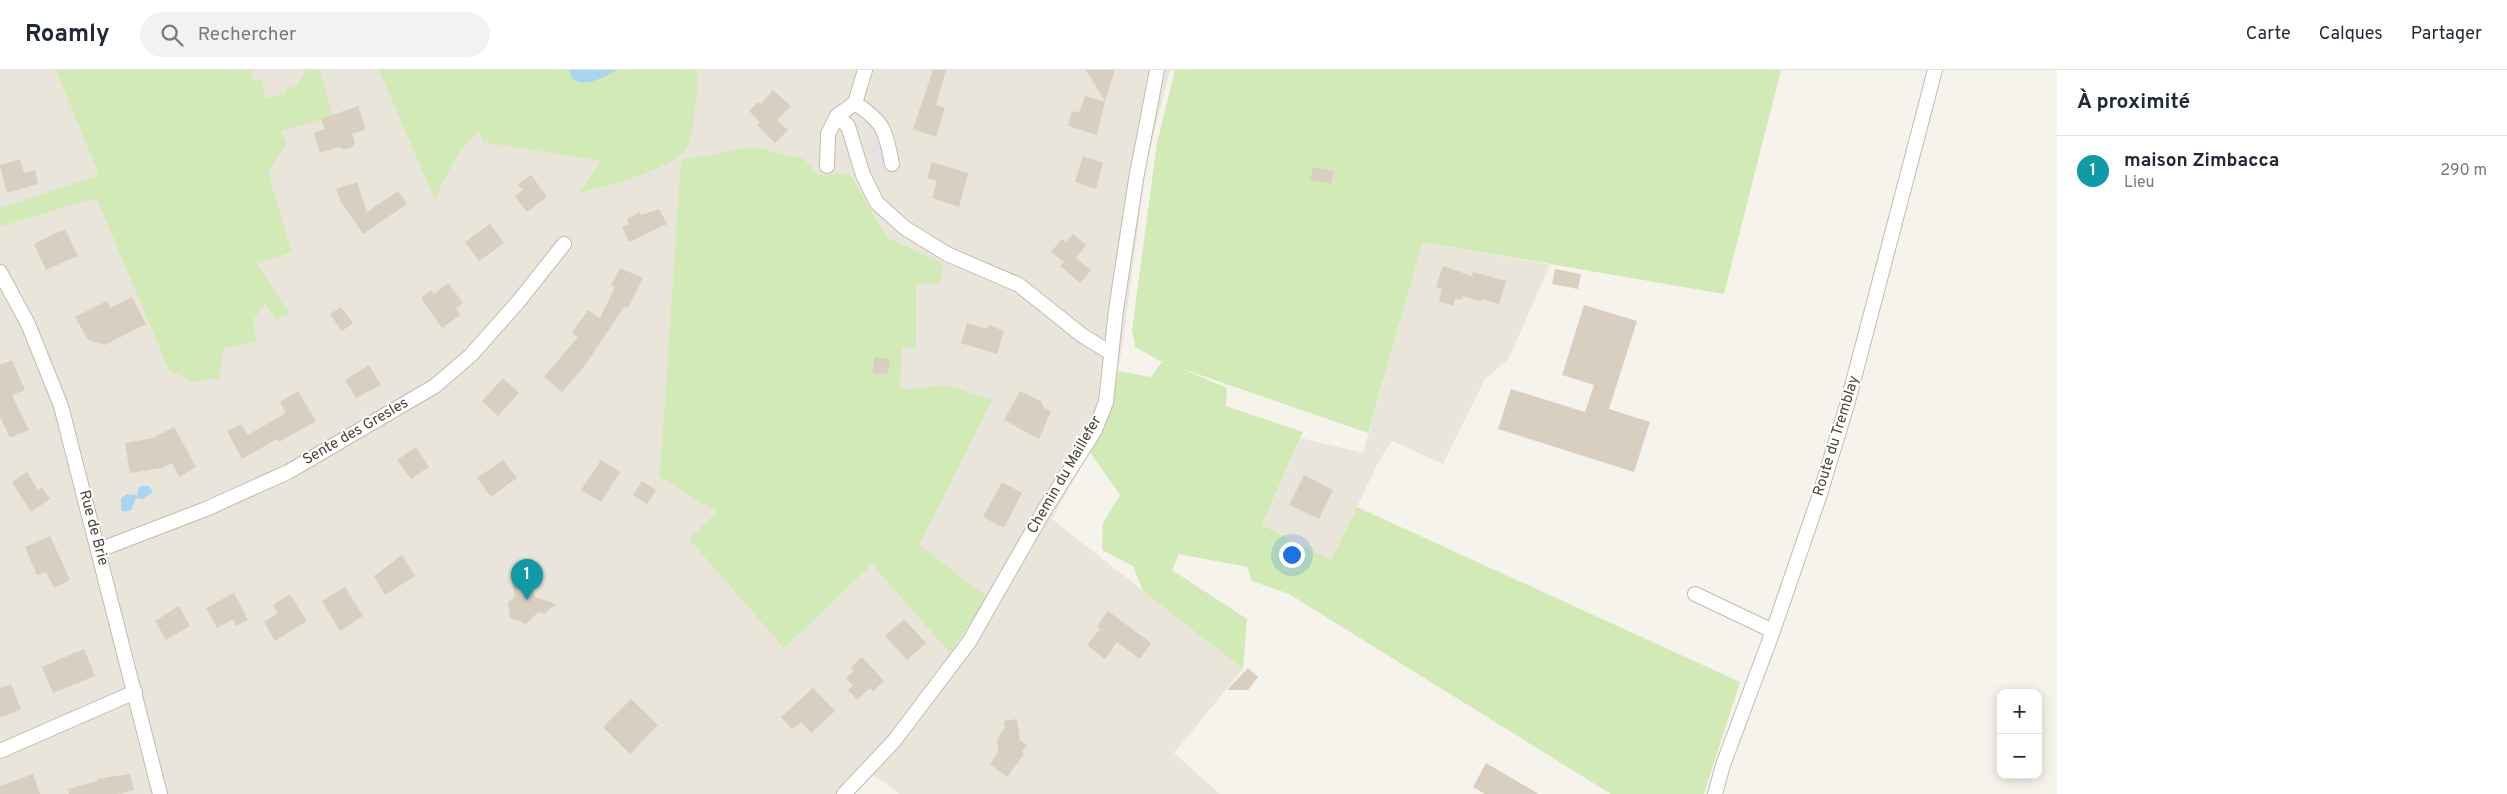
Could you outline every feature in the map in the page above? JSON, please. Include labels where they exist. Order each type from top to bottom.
[{"type":"street","points":[[827,166],[828,134],[838,116],[855,103],[865,70]]},
{"type":"street","name":"Chemin du Maillefer","points":[[844,794],[894,741],[969,642],[1045,510],[1095,430],[1106,402],[1111,374],[1111,353],[1136,179],[1157,70]]},
{"type":"street","name":"Route du Tremblay","points":[[1715,794],[1723,765],[1773,631],[1847,405],[1935,70]]},
{"type":"street","points":[[855,103],[874,116],[885,131],[892,164]]},
{"type":"street","points":[[838,116],[848,126],[863,175],[877,202],[905,228],[947,254],[1019,285],[1083,336],[1111,353]]},
{"type":"street","name":"Sente des Gresles","points":[[99,550],[206,510],[288,472],[435,386],[471,355],[518,302],[564,244]]},
{"type":"street","name":"Rue de Brie","points":[[0,272],[28,324],[61,406],[160,794]]},
{"type":"street","points":[[1695,594],[1773,631]]},
{"type":"street","points":[[0,750],[135,692]]},
{"type":"shaded area","points":[[0,70],[1170,70],[1147,160],[1122,348],[1111,411],[1052,519],[1243,669],[1174,753],[1220,794],[899,794],[874,775],[852,794],[0,794]]},
{"type":"shaded area","points":[[877,132],[884,154],[885,170],[872,170],[870,150],[865,138]]},
{"type":"shaded area","points":[[1423,242],[1550,265],[1508,360],[1485,379],[1443,464],[1392,441],[1380,459],[1331,560],[1262,525],[1301,438],[1363,453]]},
{"type":"green space","points":[[56,70],[251,70],[253,80],[262,79],[265,98],[285,94],[285,89],[297,86],[306,70],[320,70],[333,116],[280,131],[287,143],[268,173],[292,252],[257,264],[290,315],[276,319],[265,304],[253,320],[257,341],[223,348],[219,378],[193,382],[169,370],[97,199],[83,201],[0,227],[0,208],[99,175]]},
{"type":"green space","points":[[379,70],[698,70],[692,131],[687,147],[680,155],[654,170],[578,194],[601,161],[483,142],[479,131],[454,162],[435,200]]},
{"type":"green space","points":[[1175,70],[1781,70],[1724,294],[1423,242],[1368,433],[1177,367],[1227,388],[1226,406],[1303,432],[1262,525],[1331,560],[1357,507],[1740,682],[1704,794],[1611,794],[1289,594],[1252,581],[1247,567],[1179,554],[1172,570],[1247,619],[1243,669],[1143,591],[1133,566],[1102,550],[1103,523],[1120,495],[1089,451],[1111,411],[1118,371],[1151,377],[1162,362],[1135,347],[1132,330],[1157,143]]},
{"type":"green space","points":[[754,147],[804,159],[817,175],[850,174],[887,238],[943,263],[940,284],[916,283],[916,349],[902,346],[900,390],[946,385],[992,400],[919,545],[987,597],[950,653],[872,564],[784,648],[689,539],[717,512],[660,477],[681,160]]},
{"type":"water","points":[[569,70],[617,70],[590,82],[579,82],[573,80]]},
{"type":"water","points":[[149,486],[153,492],[143,499],[136,498],[131,510],[124,512],[121,510],[121,498],[127,494],[137,495],[139,487]]},
{"type":"building","points":[[933,70],[946,70],[936,105],[945,108],[936,137],[913,129]]},
{"type":"building","points":[[1086,70],[1115,70],[1105,101]]},
{"type":"building","points":[[773,90],[791,106],[777,120],[788,130],[775,143],[757,125],[760,122],[749,111],[758,102],[761,104]]},
{"type":"building","points":[[1085,96],[1105,102],[1097,135],[1068,126],[1072,111],[1079,113]]},
{"type":"building","points":[[358,106],[366,129],[352,134],[355,142],[352,147],[344,150],[339,147],[320,153],[314,133],[325,129],[321,119]]},
{"type":"building","points":[[1083,156],[1103,163],[1096,189],[1075,182]]},
{"type":"building","points":[[20,159],[24,173],[35,170],[38,184],[7,193],[0,165]]},
{"type":"building","points":[[932,162],[968,173],[959,207],[932,198],[937,181],[927,178]]},
{"type":"building","points":[[1313,167],[1334,171],[1331,184],[1310,180]]},
{"type":"building","points":[[531,175],[547,197],[527,212],[515,196],[523,190],[518,184]]},
{"type":"building","points":[[357,182],[367,212],[398,191],[407,204],[363,234],[341,202],[336,189]]},
{"type":"building","points":[[659,209],[667,224],[629,242],[622,227],[629,224],[627,219],[640,212],[641,215]]},
{"type":"building","points":[[490,224],[504,243],[479,261],[465,242]]},
{"type":"building","points":[[65,229],[78,256],[46,270],[34,244]]},
{"type":"building","points":[[1073,234],[1086,245],[1076,258],[1091,270],[1080,283],[1060,266],[1064,262],[1051,252],[1062,239],[1066,242]]},
{"type":"building","points":[[1443,266],[1472,276],[1473,272],[1506,281],[1499,304],[1482,299],[1481,302],[1463,296],[1461,300],[1455,299],[1453,306],[1439,301],[1442,289],[1436,287]]},
{"type":"building","points":[[620,268],[643,278],[628,308],[624,307],[583,368],[562,392],[544,377],[578,337],[572,333],[588,310],[600,318],[615,287],[611,285]]},
{"type":"building","points":[[1555,269],[1581,274],[1578,289],[1552,284]]},
{"type":"building","points":[[448,283],[463,303],[456,308],[460,315],[442,328],[421,298],[431,290],[434,294]]},
{"type":"building","points":[[132,297],[146,324],[105,345],[88,340],[75,317],[107,301],[110,308]]},
{"type":"building","points":[[1584,305],[1637,321],[1609,409],[1650,422],[1634,472],[1498,429],[1511,389],[1585,412],[1594,385],[1562,375]]},
{"type":"building","points":[[341,307],[353,323],[342,331],[330,314]]},
{"type":"building","points":[[967,323],[987,329],[989,325],[1004,331],[997,354],[961,343]]},
{"type":"building","points":[[874,357],[890,359],[888,374],[873,373]]},
{"type":"building","points":[[12,360],[25,390],[12,395],[29,430],[10,438],[0,417],[0,365]]},
{"type":"building","points":[[369,365],[381,385],[356,398],[345,380]]},
{"type":"building","points":[[503,378],[519,393],[498,416],[482,401]]},
{"type":"building","points":[[298,391],[316,421],[279,442],[277,439],[242,459],[227,431],[241,424],[248,435],[286,413],[280,402]]},
{"type":"building","points":[[1020,391],[1041,401],[1044,408],[1051,411],[1039,439],[1004,420]]},
{"type":"building","points":[[174,427],[196,467],[179,477],[172,463],[162,468],[130,473],[125,443],[153,438]]},
{"type":"building","points":[[416,447],[429,467],[411,479],[397,460]]},
{"type":"building","points":[[503,460],[517,478],[491,497],[477,478]]},
{"type":"building","points":[[601,460],[620,472],[601,502],[581,490]]},
{"type":"building","points":[[27,472],[38,490],[42,487],[50,499],[31,512],[12,482]]},
{"type":"building","points":[[1304,475],[1333,490],[1319,519],[1289,505]]},
{"type":"building","points":[[642,481],[656,490],[647,504],[633,495]]},
{"type":"building","points":[[1002,482],[1022,493],[1004,528],[983,517]]},
{"type":"building","points":[[50,536],[70,580],[54,588],[46,572],[37,575],[25,547]]},
{"type":"building","points":[[402,555],[415,576],[385,595],[374,576]]},
{"type":"building","points":[[521,573],[531,577],[535,597],[556,604],[544,614],[538,612],[526,624],[510,618],[508,603],[515,596],[512,582]]},
{"type":"building","points":[[345,587],[363,616],[340,631],[322,601]]},
{"type":"building","points":[[234,593],[248,620],[236,626],[233,619],[217,628],[206,608]]},
{"type":"building","points":[[290,594],[307,621],[275,641],[264,622],[278,613],[273,605]]},
{"type":"building","points":[[179,606],[190,626],[166,640],[155,621]]},
{"type":"building","points":[[1108,611],[1151,643],[1140,659],[1117,642],[1105,659],[1087,645],[1100,629],[1097,626]]},
{"type":"building","points":[[904,619],[926,643],[907,660],[885,636]]},
{"type":"building","points":[[84,649],[95,676],[53,693],[42,667]]},
{"type":"building","points":[[862,657],[884,681],[873,691],[870,688],[857,700],[848,690],[853,686],[846,678],[854,671],[851,667]]},
{"type":"building","points":[[1248,668],[1258,677],[1248,690],[1227,690]]},
{"type":"building","points":[[11,684],[21,709],[0,718],[0,688]]},
{"type":"building","points":[[813,688],[835,711],[811,733],[801,722],[792,729],[781,717]]},
{"type":"building","points":[[631,699],[658,725],[630,754],[603,727]]},
{"type":"building","points":[[1017,719],[1020,740],[1027,745],[1022,752],[1024,754],[1007,777],[990,764],[998,752],[997,739],[1005,728],[1004,721]]},
{"type":"building","points":[[1486,763],[1539,794],[1485,794],[1473,787]]},
{"type":"building","points":[[33,774],[40,794],[0,794],[0,786]]},
{"type":"building","points":[[130,774],[134,790],[118,794],[69,794],[68,789],[98,781],[97,779]]},
{"type":"place","name":"maison Zimbacca","points":[[527,600]]}]
